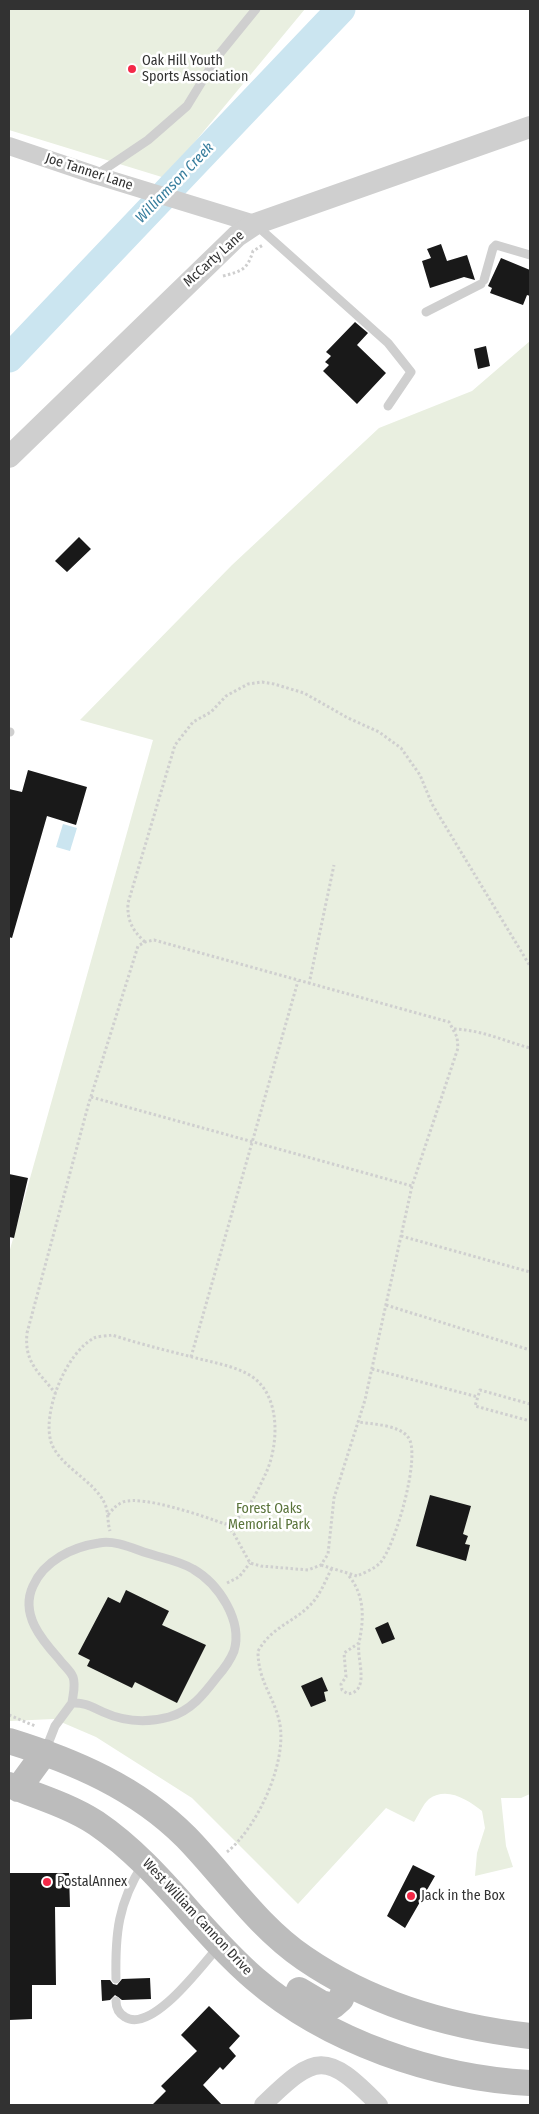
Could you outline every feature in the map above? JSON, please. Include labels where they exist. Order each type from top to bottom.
[{"type":"main road","points":[[9,1741],[70,1761],[110,1781],[158,1813],[185,1836],[271,1931],[304,1958],[346,1984],[396,2006],[450,2022],[530,2036]]},
{"type":"main road","points":[[13,1787],[45,1752]]},
{"type":"main road","name":"West William Cannon Drive","points":[[13,1787],[94,1822],[144,1862],[223,1949],[256,1980],[306,2015],[383,2052],[468,2076],[530,2083]]},
{"type":"main road","points":[[223,1949],[329,2006],[338,2004],[346,1984]]},
{"type":"street","name":"McCarty Lane","points":[[9,457],[237,236],[255,224],[530,127]]},
{"type":"street","name":"Joe Tanner Lane","points":[[9,146],[100,177],[255,224]]},
{"type":"street","points":[[263,2105],[292,2076],[309,2068],[327,2064],[342,2070],[354,2079],[379,2105]]},
{"type":"lane","points":[[100,177],[148,140],[187,106],[217,57],[256,9]]},
{"type":"lane","points":[[255,224],[388,343],[410,372],[388,406]]},
{"type":"lane","points":[[426,312],[483,282],[493,248],[496,245],[530,255]]},
{"type":"lane","points":[[45,1752],[55,1726],[72,1702],[75,1684],[72,1675],[39,1634],[28,1610],[28,1596],[40,1572],[49,1563],[90,1545],[114,1543],[192,1568],[216,1588],[236,1627],[234,1651],[229,1662],[191,1707],[169,1717],[140,1721],[115,1716],[81,1702],[72,1702]]},
{"type":"lane","points":[[116,1979],[117,1926],[122,1903],[132,1880],[144,1862]]},
{"type":"lane","points":[[116,2000],[118,2012],[125,2017],[132,2020],[144,2019],[166,2005],[223,1949]]},
{"type":"path","points":[[145,942],[132,927],[127,916],[128,903],[175,744],[192,722],[211,712],[226,696],[248,684],[262,682],[304,693],[348,718],[380,732],[401,748],[420,775],[432,804],[530,966]]},
{"type":"path","points":[[309,984],[334,865]]},
{"type":"path","points":[[56,1394],[30,1363],[26,1352],[26,1338],[91,1097],[138,946],[154,940],[309,984],[437,1017],[449,1022],[454,1029],[458,1048],[412,1186],[372,1369],[358,1422],[334,1498],[328,1554],[320,1565],[308,1570],[250,1563]]},
{"type":"path","points":[[190,1357],[298,981]]},
{"type":"path","points":[[454,1029],[489,1033],[530,1048]]},
{"type":"path","points":[[91,1097],[412,1186]]},
{"type":"path","points":[[401,1236],[530,1272]]},
{"type":"path","points":[[386,1305],[530,1350]]},
{"type":"path","points":[[112,1335],[241,1370],[263,1387],[273,1414],[276,1430],[269,1466],[247,1508],[233,1522],[225,1524],[146,1501],[124,1502],[115,1506],[108,1515],[104,1500],[58,1454],[52,1443],[52,1413],[56,1394],[62,1375],[72,1358],[95,1337],[112,1335]]},
{"type":"path","points":[[372,1369],[478,1397]]},
{"type":"path","points":[[530,1404],[480,1390],[475,1406],[530,1421]]},
{"type":"path","points":[[320,1565],[348,1575],[357,1576],[380,1563],[388,1549],[409,1482],[413,1445],[401,1431],[358,1422]]},
{"type":"path","points":[[225,1524],[234,1534],[250,1563]]},
{"type":"path","points":[[216,1588],[239,1577],[250,1563]]},
{"type":"path","points":[[222,1856],[242,1839],[253,1822],[274,1774],[282,1742],[279,1718],[259,1669],[258,1651],[270,1634],[302,1613],[313,1602],[332,1568]]},
{"type":"path","points":[[348,1575],[354,1582],[364,1611],[359,1643],[357,1653],[362,1672],[361,1680],[358,1689],[353,1694],[348,1694],[342,1690],[342,1684],[346,1677],[344,1653],[359,1643]]},
{"type":"green space","name":"Oak Hill Youth Sports Association","points":[[9,9],[305,9],[165,178],[9,130]]},
{"type":"green space","name":"Forest Oaks Memorial Park","points":[[530,341],[530,1794],[521,1798],[501,1798],[506,1846],[513,1867],[475,1876],[477,1853],[485,1828],[482,1811],[457,1796],[450,1794],[436,1795],[429,1799],[414,1822],[386,1808],[298,1904],[192,1798],[96,1737],[54,1719],[9,1721],[9,1253],[153,740],[80,720],[232,565],[379,428],[472,391]]},
{"type":"water","points":[[63,824],[77,828],[70,851],[56,847]]},
{"type":"building","points":[[441,244],[447,261],[467,255],[475,280],[464,277],[430,288],[422,261],[431,258],[427,249]]},
{"type":"building","points":[[501,258],[530,270],[530,296],[527,295],[523,305],[490,293],[492,288],[488,286]]},
{"type":"building","points":[[355,322],[368,333],[357,345],[386,373],[357,404],[323,371],[329,365],[325,362],[331,356],[326,352]]},
{"type":"building","points":[[486,346],[490,366],[478,369],[474,349]]},
{"type":"building","points":[[79,537],[91,549],[67,572],[55,561]]},
{"type":"building","points":[[28,770],[87,787],[76,825],[47,816],[12,938],[9,937],[9,789],[22,792]]},
{"type":"building","points":[[9,1174],[28,1178],[14,1238],[9,1237]]},
{"type":"building","points":[[430,1495],[471,1506],[463,1534],[468,1536],[465,1544],[470,1545],[466,1561],[416,1546]]},
{"type":"building","points":[[126,1590],[169,1611],[162,1625],[206,1645],[177,1703],[135,1682],[132,1688],[87,1666],[90,1660],[78,1654],[108,1597],[120,1603]]},
{"type":"building","points":[[388,1622],[395,1639],[382,1644],[375,1628]]},
{"type":"building","points":[[322,1677],[328,1691],[324,1692],[326,1701],[311,1707],[301,1686]]},
{"type":"building","name":"Jack in the Box","points":[[413,1865],[435,1876],[405,1928],[387,1916]]},
{"type":"building","points":[[9,1873],[69,1873],[70,1907],[55,1907],[56,1985],[32,1985],[32,2019],[9,2020]]},
{"type":"building","points":[[150,1978],[151,1999],[122,2000],[115,1995],[110,2000],[102,2001],[101,1980],[110,1980],[113,1984],[117,1985],[122,1979]]},
{"type":"building","points":[[209,2006],[240,2036],[229,2048],[236,2056],[223,2070],[220,2067],[203,2085],[222,2105],[152,2105],[166,2091],[161,2086],[197,2051],[181,2035]]},
{"type":"waterway","name":"Williamson Creek","points":[[9,358],[341,9]]},
{"type":"place","name":"Oak Hill Youth Sports Association","points":[[132,69]]},
{"type":"place","name":"PostalAnnex","points":[[47,1882]]},
{"type":"place","name":"Jack in the Box","points":[[411,1896]]}]
